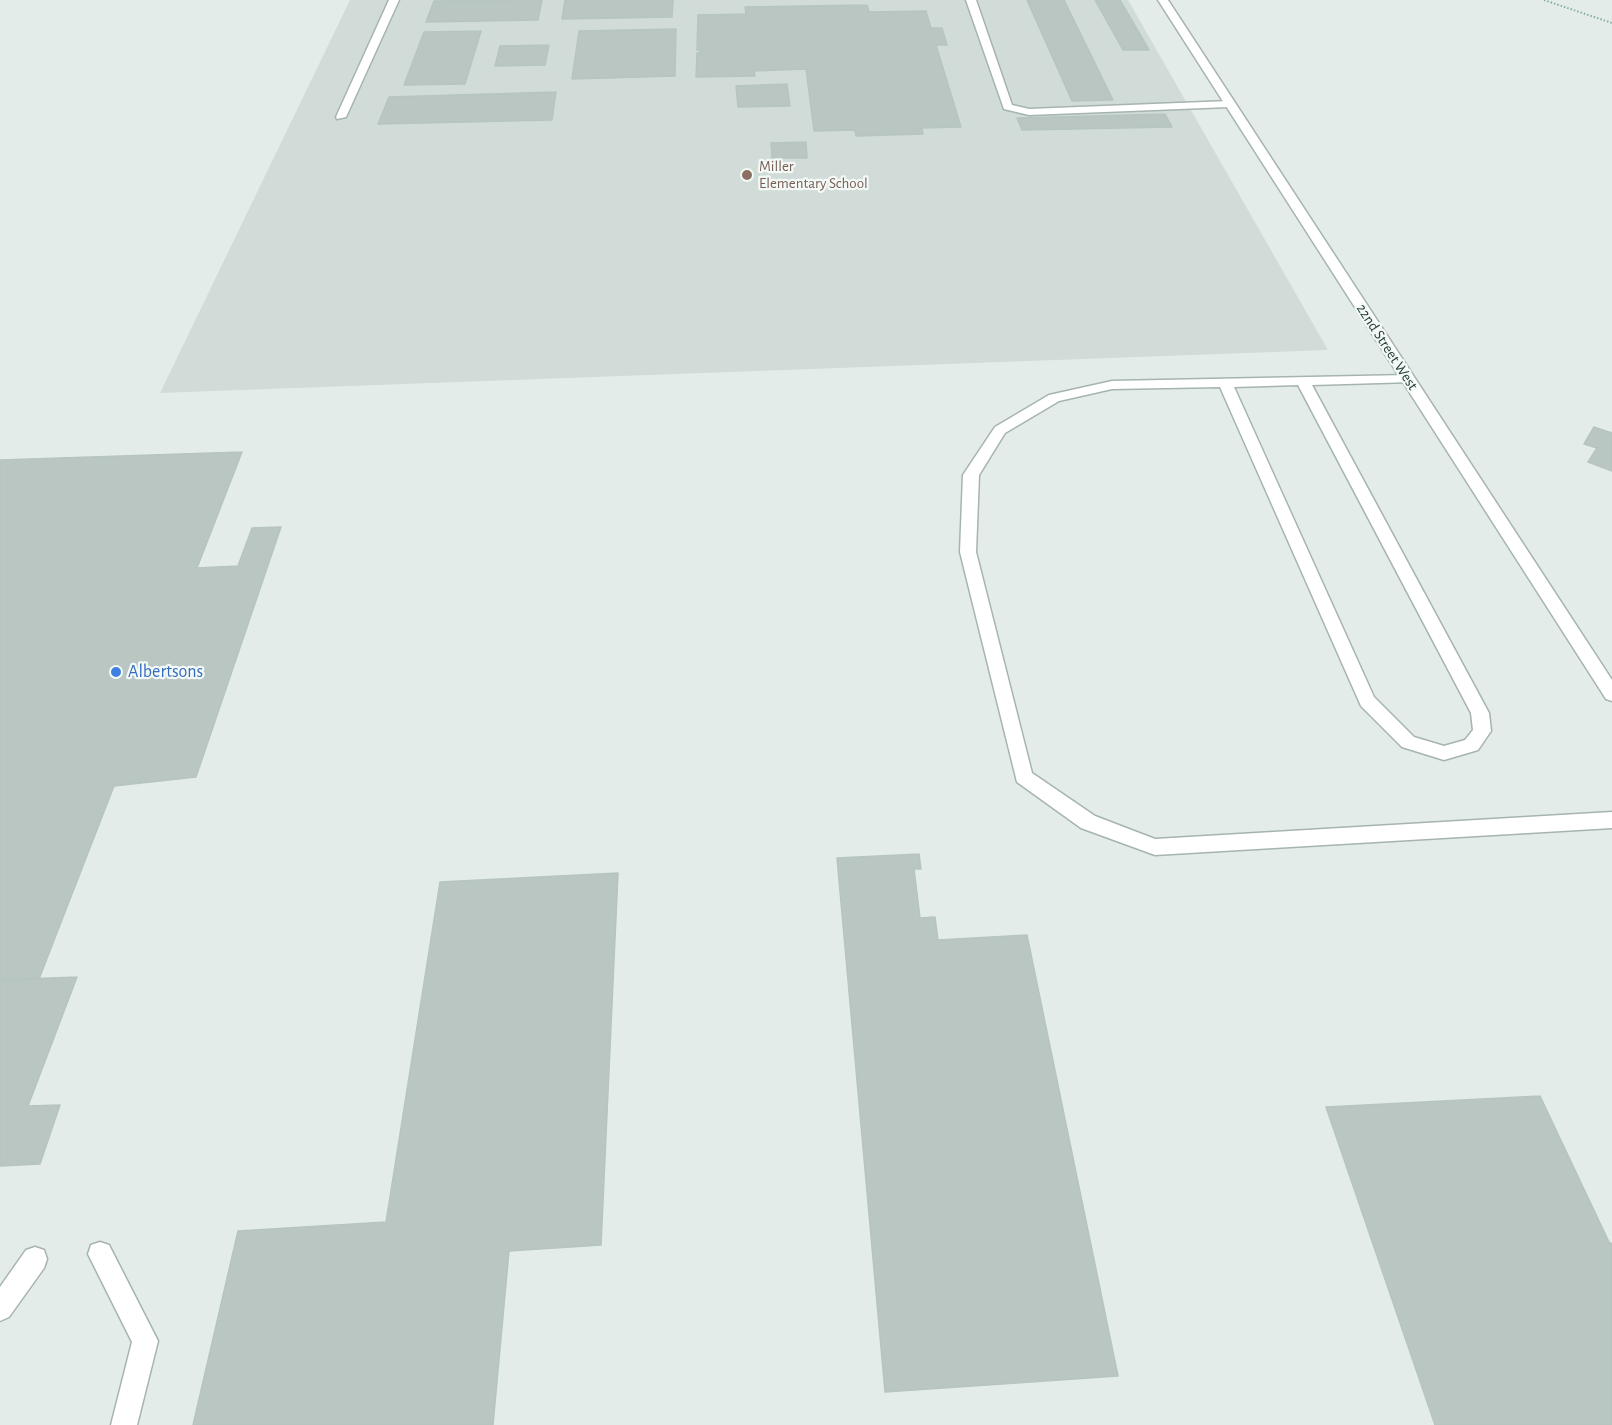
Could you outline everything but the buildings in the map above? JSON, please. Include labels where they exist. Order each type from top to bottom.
[{"type":"street","points":[[341,117],[394,0]]},
{"type":"street","points":[[971,0],[1008,106],[1029,112],[1229,104]]},
{"type":"street","name":"22nd Street West","points":[[1163,0],[1612,694]]},
{"type":"street","points":[[1408,379],[1112,385],[1054,398],[1000,430],[971,475],[968,552],[1024,777],[1088,822],[1155,846],[1612,820]]},
{"type":"street","points":[[1225,383],[1367,701],[1408,742],[1444,753],[1471,745],[1482,731],[1480,712],[1303,382]]},
{"type":"street","points":[[100,1254],[145,1341],[124,1425]]},
{"type":"street","points":[[0,1308],[35,1259]]},
{"type":"path","points":[[1544,0],[1612,24]]},
{"type":"shaded area","name":"Miller Elementary School","points":[[350,0],[1128,0],[1328,350],[160,393]]},
{"type":"place","name":"Miller Elementary School","points":[[747,175]]},
{"type":"place","name":"Albertsons","points":[[116,672]]}]
